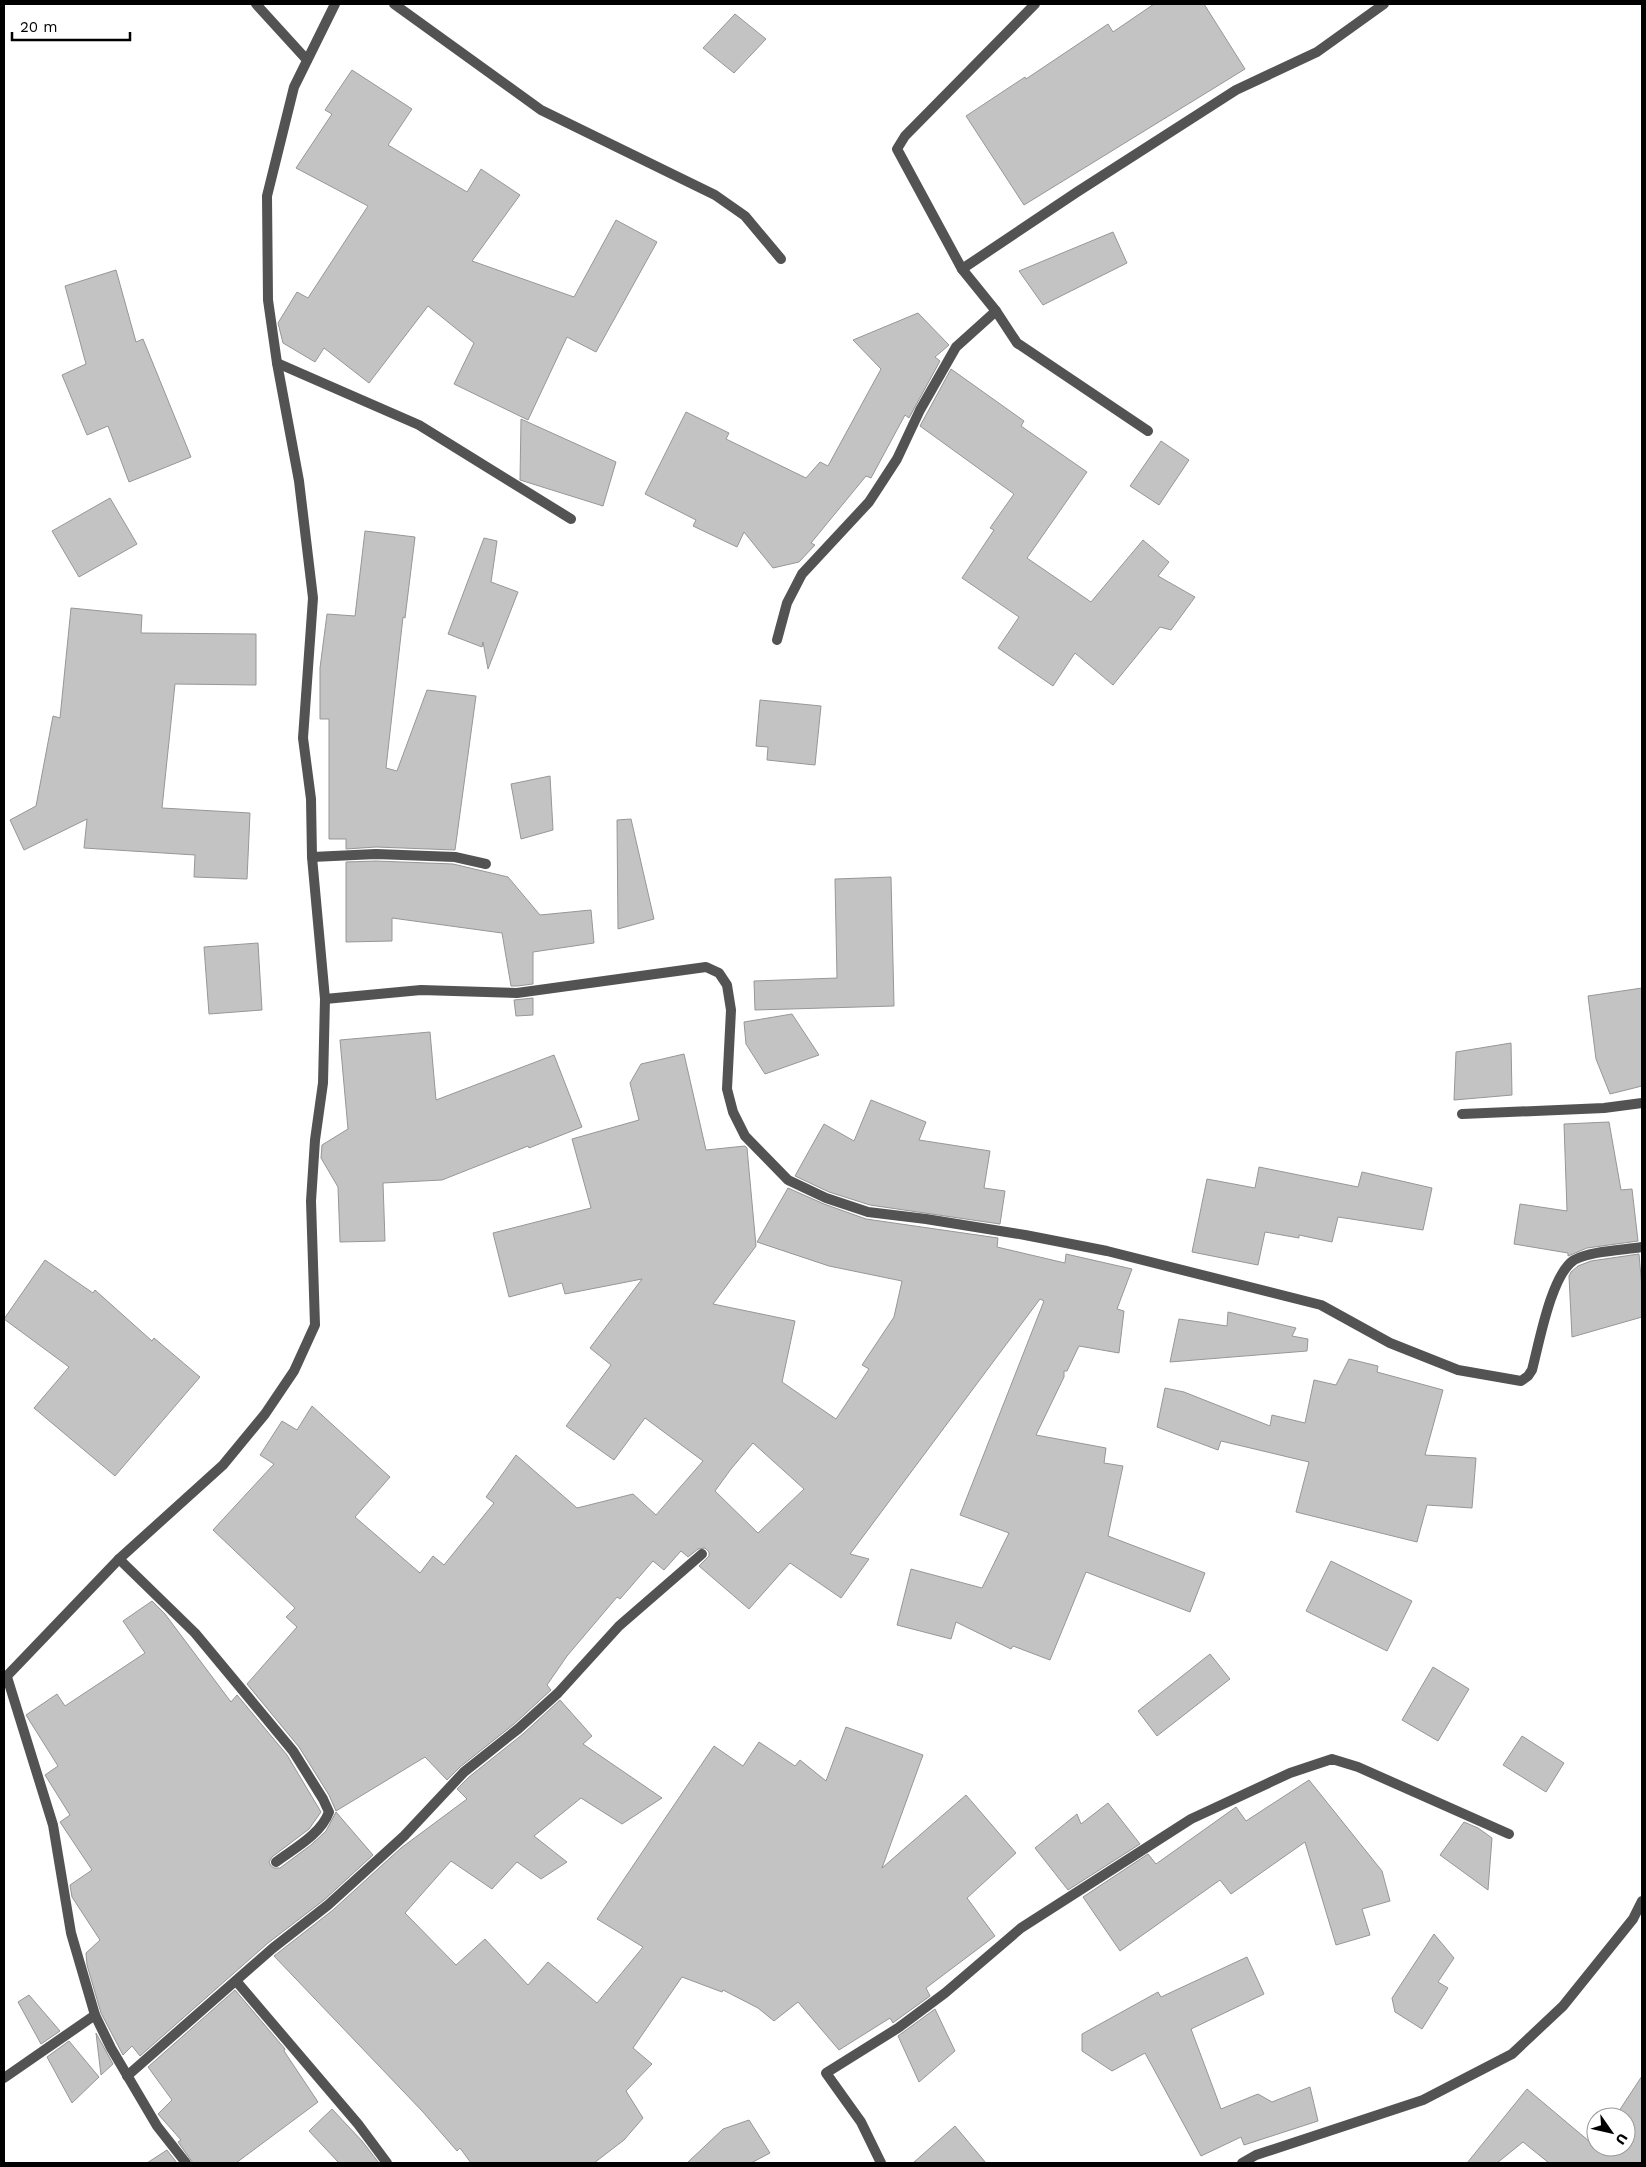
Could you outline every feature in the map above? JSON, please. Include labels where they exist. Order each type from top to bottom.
[{"type":"street","points":[[256,4],[307,60]]},
{"type":"street","points":[[186,2163],[157,2126],[127,2076],[95,2015],[71,1933],[53,1825],[5,1678],[119,1559],[223,1465],[265,1414],[294,1371],[315,1325],[310,1201],[315,1140],[323,1083],[325,999],[312,857],[311,800],[303,738],[313,598],[299,481],[277,363],[268,300],[267,196],[294,87],[335,4]]},
{"type":"street","points":[[394,4],[541,110],[715,194],[746,216],[780,259]]},
{"type":"street","points":[[1034,4],[904,136],[897,149],[962,269],[996,311],[1017,343],[1148,431]]},
{"type":"street","points":[[962,269],[1077,192],[1236,90],[1317,52],[1384,4]]},
{"type":"street","points":[[777,640],[787,603],[802,574],[869,502],[898,459],[920,410],[956,348],[996,311]]},
{"type":"street","points":[[277,363],[419,425],[571,519]]},
{"type":"street","points":[[312,857],[376,854],[455,857],[486,864]]},
{"type":"street","points":[[325,999],[421,990],[517,993],[706,967],[719,973],[727,985],[731,1010],[727,1089],[733,1112],[745,1136],[788,1180],[826,1198],[868,1212],[1025,1235],[1107,1251],[1321,1305],[1390,1343],[1458,1370],[1521,1380],[1528,1376],[1532,1370],[1548,1304],[1566,1270],[1574,1260],[1590,1255],[1642,1247]]},
{"type":"street","points":[[1462,1114],[1604,1108],[1642,1104]]},
{"type":"street","points":[[127,2076],[237,1982],[273,1948],[328,1905],[404,1836],[464,1772],[518,1729],[558,1693],[619,1626],[702,1554]]},
{"type":"street","points":[[119,1559],[195,1633],[293,1751],[323,1799],[329,1812],[325,1822],[311,1836],[276,1862]]},
{"type":"street","points":[[881,2163],[861,2122],[826,2072],[898,2028],[945,1993],[1021,1928],[1191,1819],[1290,1773],[1332,1759],[1358,1767],[1509,1834]]},
{"type":"street","points":[[1242,2163],[1256,2155],[1423,2100],[1512,2054],[1563,2006],[1633,1919],[1642,1901]]},
{"type":"street","points":[[237,1982],[358,2124],[387,2163]]},
{"type":"street","points":[[4,2078],[95,2015]]},
{"type":"building","points":[[1154,4],[1204,4],[1245,69],[1024,205],[966,116],[1025,77],[1026,79],[1108,24],[1113,32]]},
{"type":"building","points":[[735,14],[766,39],[734,73],[703,48]]},
{"type":"building","points":[[352,70],[412,109],[388,145],[467,192],[481,169],[520,195],[472,261],[574,297],[616,220],[657,242],[596,352],[567,337],[528,420],[454,384],[474,343],[428,306],[369,383],[324,348],[315,362],[283,343],[278,323],[297,292],[308,298],[368,206],[296,168],[332,114],[325,110]]},
{"type":"building","points":[[1113,232],[1127,263],[1043,305],[1019,271]]},
{"type":"building","points":[[116,270],[136,342],[143,339],[191,457],[129,482],[108,426],[87,435],[62,375],[86,364],[65,286]]},
{"type":"building","points":[[918,313],[949,345],[935,357],[940,361],[909,418],[905,415],[871,478],[866,476],[811,543],[815,545],[799,562],[773,568],[744,532],[737,547],[693,526],[696,520],[645,494],[686,412],[729,433],[726,439],[806,478],[820,462],[828,466],[881,369],[853,340]]},
{"type":"building","points":[[951,369],[1024,421],[1021,426],[1087,472],[1027,558],[1091,602],[1143,540],[1169,562],[1158,576],[1195,597],[1171,630],[1160,627],[1113,685],[1075,653],[1053,686],[998,648],[1019,617],[962,578],[994,530],[990,528],[1014,494],[920,426]]},
{"type":"building","points":[[521,419],[616,462],[603,506],[520,480]]},
{"type":"building","points":[[1161,441],[1189,460],[1159,505],[1130,486]]},
{"type":"building","points":[[110,498],[137,544],[79,577],[52,531]]},
{"type":"building","points":[[365,531],[415,537],[405,618],[403,617],[386,768],[397,771],[427,690],[476,696],[455,850],[376,847],[346,849],[346,839],[329,839],[329,719],[320,719],[320,668],[327,614],[355,616]]},
{"type":"building","points":[[484,538],[497,541],[491,582],[518,592],[488,669],[483,642],[482,647],[448,634]]},
{"type":"building","points":[[71,608],[142,615],[141,633],[256,634],[256,685],[175,684],[162,808],[250,813],[247,879],[194,877],[195,855],[84,848],[87,819],[24,850],[10,820],[36,806],[53,716],[60,718]]},
{"type":"building","points":[[760,700],[821,706],[815,765],[767,760],[768,747],[756,746]]},
{"type":"building","points":[[550,776],[553,830],[521,839],[511,784]]},
{"type":"building","points":[[631,819],[654,919],[618,929],[617,820]]},
{"type":"building","points":[[376,861],[453,864],[508,877],[540,915],[591,910],[594,943],[533,952],[533,984],[511,986],[502,933],[392,918],[392,941],[346,942],[346,862]]},
{"type":"building","points":[[891,877],[894,1006],[755,1010],[754,981],[837,978],[835,879]]},
{"type":"building","points":[[258,943],[262,1010],[209,1014],[204,947]]},
{"type":"building","points":[[1642,988],[1642,1086],[1610,1094],[1596,1059],[1588,996]]},
{"type":"building","points":[[533,998],[533,1015],[516,1016],[514,1000]]},
{"type":"building","points":[[792,1014],[819,1055],[765,1074],[746,1044],[744,1022]]},
{"type":"building","points":[[430,1032],[436,1100],[554,1055],[582,1127],[442,1180],[383,1183],[385,1241],[340,1242],[338,1187],[321,1158],[322,1145],[348,1129],[340,1040]]},
{"type":"building","points":[[1511,1043],[1512,1095],[1454,1100],[1456,1052]]},
{"type":"building","points":[[684,1054],[706,1150],[745,1146],[747,1148],[756,1246],[713,1304],[795,1321],[782,1382],[836,1419],[869,1369],[862,1365],[894,1317],[902,1281],[829,1266],[757,1242],[788,1188],[824,1204],[866,1219],[998,1238],[997,1247],[1065,1263],[1066,1254],[1132,1269],[1117,1309],[1124,1311],[1119,1353],[1079,1346],[1067,1371],[1064,1371],[1064,1377],[1036,1435],[1106,1448],[1104,1463],[1123,1466],[1108,1536],[1205,1573],[1190,1612],[1086,1572],[1050,1660],[1013,1646],[1011,1649],[956,1622],[951,1639],[897,1625],[911,1569],[982,1588],[1009,1533],[960,1515],[1044,1301],[1040,1299],[850,1554],[869,1559],[841,1598],[790,1563],[749,1609],[699,1566],[709,1556],[709,1552],[705,1548],[698,1549],[688,1557],[681,1551],[664,1570],[653,1561],[620,1599],[617,1597],[567,1656],[547,1685],[551,1690],[447,1780],[425,1757],[336,1811],[329,1795],[299,1747],[247,1684],[297,1627],[286,1617],[295,1608],[213,1530],[274,1464],[260,1455],[282,1421],[297,1430],[312,1406],[390,1477],[355,1517],[420,1573],[433,1556],[444,1565],[494,1503],[486,1497],[516,1455],[577,1508],[633,1494],[656,1515],[703,1461],[645,1418],[614,1460],[566,1426],[611,1365],[590,1348],[642,1279],[565,1294],[562,1283],[509,1297],[493,1233],[591,1208],[572,1139],[639,1120],[630,1083],[641,1064]],"holes":[[[753,1443],[804,1489],[758,1533],[715,1491]]]},
{"type":"building","points":[[871,1100],[926,1122],[919,1140],[990,1151],[984,1188],[1005,1191],[1000,1224],[870,1205],[829,1192],[795,1176],[824,1124],[854,1141]]},
{"type":"building","points":[[1609,1122],[1621,1190],[1632,1189],[1638,1241],[1587,1248],[1568,1256],[1568,1253],[1514,1244],[1520,1204],[1567,1211],[1564,1124]]},
{"type":"building","points":[[1259,1167],[1358,1187],[1362,1172],[1432,1188],[1423,1230],[1338,1217],[1332,1242],[1299,1235],[1299,1238],[1265,1232],[1258,1265],[1192,1252],[1207,1179],[1255,1188]]},
{"type":"building","points":[[1639,1254],[1642,1317],[1572,1337],[1569,1276],[1571,1272],[1578,1266],[1591,1261]]},
{"type":"building","points":[[45,1260],[93,1293],[95,1290],[152,1341],[154,1338],[200,1377],[115,1476],[34,1408],[69,1367],[4,1319]]},
{"type":"building","points":[[1228,1312],[1296,1328],[1292,1336],[1308,1339],[1307,1351],[1170,1362],[1179,1319],[1227,1326]]},
{"type":"building","points":[[1349,1359],[1378,1366],[1377,1372],[1443,1390],[1425,1455],[1476,1458],[1472,1508],[1427,1505],[1417,1542],[1296,1512],[1309,1462],[1221,1441],[1218,1450],[1157,1427],[1165,1388],[1184,1392],[1270,1426],[1272,1415],[1305,1423],[1314,1380],[1336,1385]]},
{"type":"building","points":[[1331,1561],[1412,1601],[1387,1651],[1306,1611]]},
{"type":"building","points":[[152,1601],[165,1614],[231,1702],[237,1695],[287,1755],[321,1812],[309,1829],[272,1857],[269,1862],[271,1866],[280,1868],[311,1845],[326,1831],[336,1812],[373,1855],[324,1900],[268,1943],[140,2056],[132,2046],[123,2055],[101,2013],[87,1965],[86,1953],[100,1940],[72,1897],[70,1885],[92,1870],[60,1822],[70,1815],[45,1775],[58,1766],[26,1715],[57,1694],[65,1706],[145,1653],[123,1621]]},
{"type":"building","points":[[1210,1654],[1230,1679],[1157,1736],[1138,1711]]},
{"type":"building","points":[[1433,1667],[1469,1689],[1438,1741],[1402,1720]]},
{"type":"building","points":[[560,1700],[592,1736],[583,1744],[662,1798],[622,1824],[581,1798],[534,1836],[567,1862],[541,1879],[517,1862],[492,1889],[451,1861],[405,1913],[456,1965],[485,1939],[528,1985],[548,1962],[597,2003],[643,1947],[597,1919],[714,1746],[743,1766],[759,1742],[795,1766],[800,1760],[826,1781],[846,1727],[923,1755],[882,1868],[966,1795],[1016,1853],[967,1898],[995,1936],[926,1988],[930,1996],[893,2023],[890,2018],[839,2050],[798,2002],[774,2021],[758,2008],[723,1990],[722,1992],[682,1977],[633,2048],[652,2064],[626,2091],[643,2118],[624,2140],[594,2163],[471,2163],[460,2148],[457,2151],[423,2112],[274,1956],[333,1910],[401,1848],[467,1799],[457,1789],[469,1777],[523,1734]]},
{"type":"building","points":[[1522,1736],[1564,1763],[1546,1792],[1503,1765]]},
{"type":"building","points":[[1309,1780],[1382,1871],[1390,1901],[1362,1909],[1370,1935],[1336,1945],[1305,1842],[1231,1894],[1220,1880],[1120,1951],[1083,1897],[1148,1854],[1156,1864],[1236,1807],[1246,1821]]},
{"type":"building","points":[[1108,1803],[1140,1844],[1068,1890],[1035,1848],[1077,1814],[1081,1824]]},
{"type":"building","points":[[1464,1822],[1478,1828],[1492,1838],[1488,1890],[1440,1855]]},
{"type":"building","points":[[1434,1934],[1454,1958],[1438,1982],[1448,1988],[1422,2029],[1395,2012],[1392,1998]]},
{"type":"building","points":[[1247,1957],[1264,1994],[1191,2029],[1221,2109],[1258,2094],[1272,2102],[1310,2087],[1318,2121],[1244,2145],[1241,2137],[1201,2156],[1145,2053],[1112,2071],[1082,2051],[1082,2034],[1158,1992],[1161,1997]]},
{"type":"building","points":[[235,1990],[285,2049],[284,2051],[318,2102],[236,2163],[193,2163],[178,2142],[181,2140],[158,2114],[172,2100],[148,2067]]},
{"type":"building","points":[[29,1995],[60,2031],[41,2044],[18,2002]]},
{"type":"building","points":[[935,2009],[955,2051],[919,2082],[898,2036]]},
{"type":"building","points":[[96,2033],[113,2064],[101,2075]]},
{"type":"building","points":[[69,2041],[99,2077],[72,2103],[47,2057]]},
{"type":"building","points":[[1642,2076],[1642,2163],[1549,2163],[1523,2142],[1497,2163],[1467,2163],[1527,2089],[1586,2139],[1586,2157],[1636,2157],[1636,2107],[1622,2107]]},
{"type":"building","points":[[332,2109],[362,2141],[379,2163],[339,2163],[309,2131]]},
{"type":"building","points":[[749,2120],[770,2153],[751,2163],[687,2163],[723,2129]]},
{"type":"building","points":[[955,2126],[986,2163],[913,2163]]},
{"type":"building","points":[[167,2150],[177,2163],[147,2163]]}]
